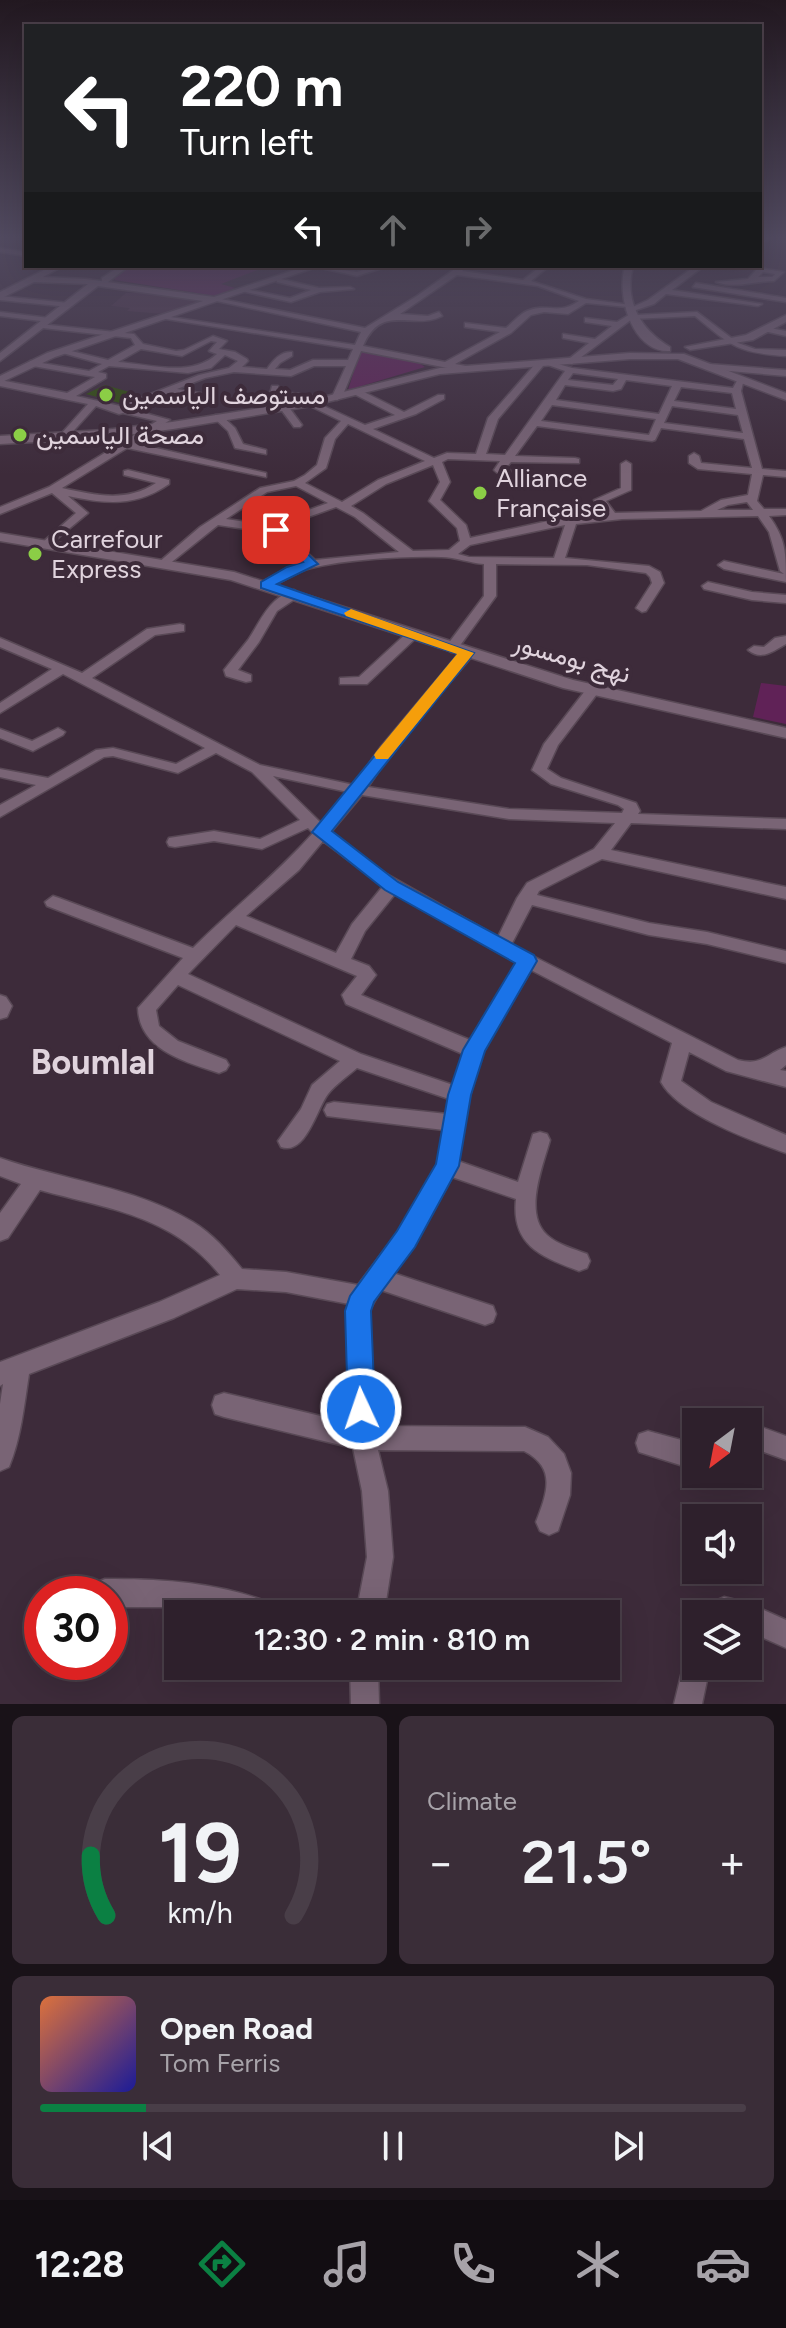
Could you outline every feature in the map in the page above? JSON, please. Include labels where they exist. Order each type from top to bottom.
[{"type":"main road","points":[[2,355],[55,317]]},
{"type":"main road","points":[[0,382],[33,363],[168,317]]},
{"type":"main road","points":[[634,317],[655,343],[666,349]]},
{"type":"main road","points":[[630,356],[687,352],[733,343],[776,331],[786,321]]},
{"type":"main road","points":[[643,329],[716,369],[738,386],[786,397]]},
{"type":"main road","points":[[0,440],[64,436],[285,408],[443,368],[569,366],[666,349],[687,352]]},
{"type":"main road","name":"نهج بومسور","points":[[0,535],[164,563],[266,585],[459,650],[593,690],[786,733]]},
{"type":"street","points":[[10,317],[44,325]]},
{"type":"street","points":[[297,317],[366,331]]},
{"type":"street","points":[[275,388],[273,392],[279,395],[332,398],[366,331],[388,317]]},
{"type":"street","points":[[405,317],[429,319],[434,317]]},
{"type":"street","points":[[164,318],[357,347],[443,368],[508,331],[524,317]]},
{"type":"street","points":[[527,477],[500,472],[505,459],[550,402],[569,366],[627,317]]},
{"type":"street","points":[[700,317],[733,343],[754,351],[786,353]]},
{"type":"street","points":[[588,320],[619,325]]},
{"type":"street","points":[[0,323],[120,332],[133,335],[140,346]]},
{"type":"street","points":[[468,325],[508,331]]},
{"type":"street","points":[[91,373],[140,346],[184,353],[206,340],[217,338],[230,328]]},
{"type":"street","points":[[566,336],[598,342]]},
{"type":"street","points":[[119,411],[170,388],[234,369],[244,361],[213,351],[223,341],[217,338]]},
{"type":"street","points":[[63,352],[151,377],[170,388],[208,397]]},
{"type":"street","points":[[151,377],[176,353]]},
{"type":"street","points":[[161,367],[205,367],[223,353]]},
{"type":"street","points":[[268,373],[277,361],[289,354]]},
{"type":"street","points":[[234,369],[296,372],[315,362],[351,363]]},
{"type":"street","points":[[33,363],[103,377],[69,396]]},
{"type":"street","points":[[480,457],[493,418],[545,364]]},
{"type":"street","points":[[569,366],[623,377],[738,386],[740,412],[758,472],[752,498],[775,532],[786,570]]},
{"type":"street","points":[[716,369],[786,373]]},
{"type":"street","points":[[562,382],[613,388],[618,387],[623,377]]},
{"type":"street","points":[[0,382],[69,396],[164,424]]},
{"type":"street","points":[[533,423],[653,437],[678,383]]},
{"type":"street","points":[[357,392],[403,415]]},
{"type":"street","points":[[362,429],[403,415],[441,397]]},
{"type":"street","points":[[550,402],[749,437]]},
{"type":"street","points":[[219,1065],[181,1051],[155,1034],[148,1022],[147,1008],[194,955],[280,878],[316,826],[358,790],[459,650],[490,596],[485,561],[462,527],[434,501],[445,477],[442,466],[311,403]]},
{"type":"street","points":[[667,403],[740,412]]},
{"type":"street","points":[[64,436],[93,404]]},
{"type":"street","points":[[285,408],[297,425]]},
{"type":"street","points":[[219,418],[232,430],[239,446],[262,452]]},
{"type":"street","points":[[164,563],[216,521],[264,490],[297,483],[322,466],[330,438],[346,421]]},
{"type":"street","points":[[0,514],[54,489],[164,424]]},
{"type":"street","points":[[125,446],[262,475]]},
{"type":"street","points":[[515,448],[548,452],[549,461]]},
{"type":"street","points":[[276,530],[293,519],[338,505],[432,460],[451,456],[575,461]]},
{"type":"street","points":[[694,456],[694,463],[698,466],[786,474]]},
{"type":"street","points":[[612,517],[599,500],[626,490],[626,464]]},
{"type":"street","points":[[54,489],[120,502],[145,496],[165,482],[128,473]]},
{"type":"street","points":[[297,483],[378,528],[410,555]]},
{"type":"street","points":[[47,544],[83,513],[54,489]]},
{"type":"street","points":[[705,513],[725,502],[752,498]]},
{"type":"street","points":[[266,585],[291,570],[312,564],[447,554],[472,541],[572,521],[705,513],[786,512]]},
{"type":"street","points":[[216,521],[276,530],[312,564]]},
{"type":"street","points":[[558,562],[572,521]]},
{"type":"street","points":[[447,554],[458,559],[608,564],[654,572],[658,583],[642,608]]},
{"type":"street","points":[[724,565],[786,578]]},
{"type":"street","points":[[708,586],[752,596],[786,599]]},
{"type":"street","points":[[246,678],[231,673],[231,670],[258,634],[266,613],[274,604],[294,594]]},
{"type":"street","points":[[83,678],[151,632],[180,628]]},
{"type":"street","points":[[345,681],[362,681],[413,634]]},
{"type":"street","points":[[754,650],[767,651],[786,640]]},
{"type":"street","points":[[0,642],[83,678],[257,769],[316,826],[392,886],[501,947],[745,1071],[786,1079]]},
{"type":"street","points":[[0,709],[62,669]]},
{"type":"street","points":[[501,947],[533,887],[600,853],[626,819],[631,806],[556,781],[539,770],[551,744],[593,690]]},
{"type":"street","points":[[0,733],[33,747],[58,732]]},
{"type":"street","points":[[0,812],[101,753],[113,752],[178,769],[217,747]]},
{"type":"street","points":[[257,769],[358,790],[498,813],[781,822]]},
{"type":"street","points":[[0,773],[51,783]]},
{"type":"street","points":[[175,842],[214,836],[262,844],[316,826]]},
{"type":"street","points":[[600,853],[786,893]]},
{"type":"street","points":[[340,962],[358,928],[392,886]]},
{"type":"street","points":[[525,898],[649,929],[707,938],[786,957]]},
{"type":"street","points":[[53,902],[194,955]]},
{"type":"street","points":[[234,917],[367,974],[351,995],[352,999],[474,1050]]},
{"type":"street","points":[[372,1600],[380,1557],[375,1491],[363,1438],[358,1324],[369,1287],[413,1228],[447,1166],[460,1095],[474,1050],[527,961]]},
{"type":"street","points":[[175,976],[354,1059],[460,1095]]},
{"type":"street","points":[[0,1002],[3,1006],[0,1012]]},
{"type":"street","points":[[682,1041],[671,1082],[677,1092],[735,1123],[786,1144]]},
{"type":"street","points":[[745,1071],[771,1066],[786,1054]]},
{"type":"street","points":[[288,1141],[309,1114],[319,1091],[354,1059]]},
{"type":"street","points":[[334,1110],[455,1123]]},
{"type":"street","points":[[540,1140],[527,1194],[526,1219],[530,1231],[541,1244],[579,1261]]},
{"type":"street","points":[[447,1166],[527,1194]]},
{"type":"street","points":[[0,1167],[34,1182],[119,1199],[168,1218],[211,1247],[236,1279]]},
{"type":"street","points":[[0,1231],[34,1182]]},
{"type":"street","points":[[0,1458],[8,1430],[9,1370],[166,1310],[236,1279],[369,1287],[485,1314]]},
{"type":"street","points":[[224,1405],[363,1438],[525,1439],[540,1445],[557,1463],[560,1484],[549,1522]]},
{"type":"street","points":[[762,1439],[786,1448]]},
{"type":"street","points":[[648,1443],[682,1453]]},
{"type":"street","points":[[128,1594],[189,1595],[223,1600]]},
{"type":"street","points":[[762,1623],[786,1634]]},
{"type":"street","points":[[364,1680],[365,1704]]},
{"type":"street","points":[[688,1704],[693,1680]]},
{"type":"shaded area","points":[[367,351],[425,367],[348,390],[360,352]]},
{"type":"shaded area","points":[[761,683],[786,686],[786,724],[753,717]]},
{"type":"building","name":"مستوصف الياسمين","points":[[105,385],[140,395],[120,403],[86,394]]},
{"type":"slow traffic","points":[[351,613],[467,653],[382,755]]},
{"type":"place","name":"مستوصف الياسمين","points":[[106,395]]},
{"type":"place","name":"مصحة الياسمين","points":[[20,435]]},
{"type":"place","name":"Alliance Française","points":[[480,493]]},
{"type":"place","name":"Carrefour Express","points":[[35,554]]},
{"type":"district","name":"Boumlal","points":[[93,1062]]},
{"type":"route","points":[[276,530],[312,564],[282,574],[266,585],[467,653],[321,832],[392,886],[527,961],[474,1050],[460,1095],[447,1166],[406,1239],[363,1296],[358,1311],[361,1409]]}]
